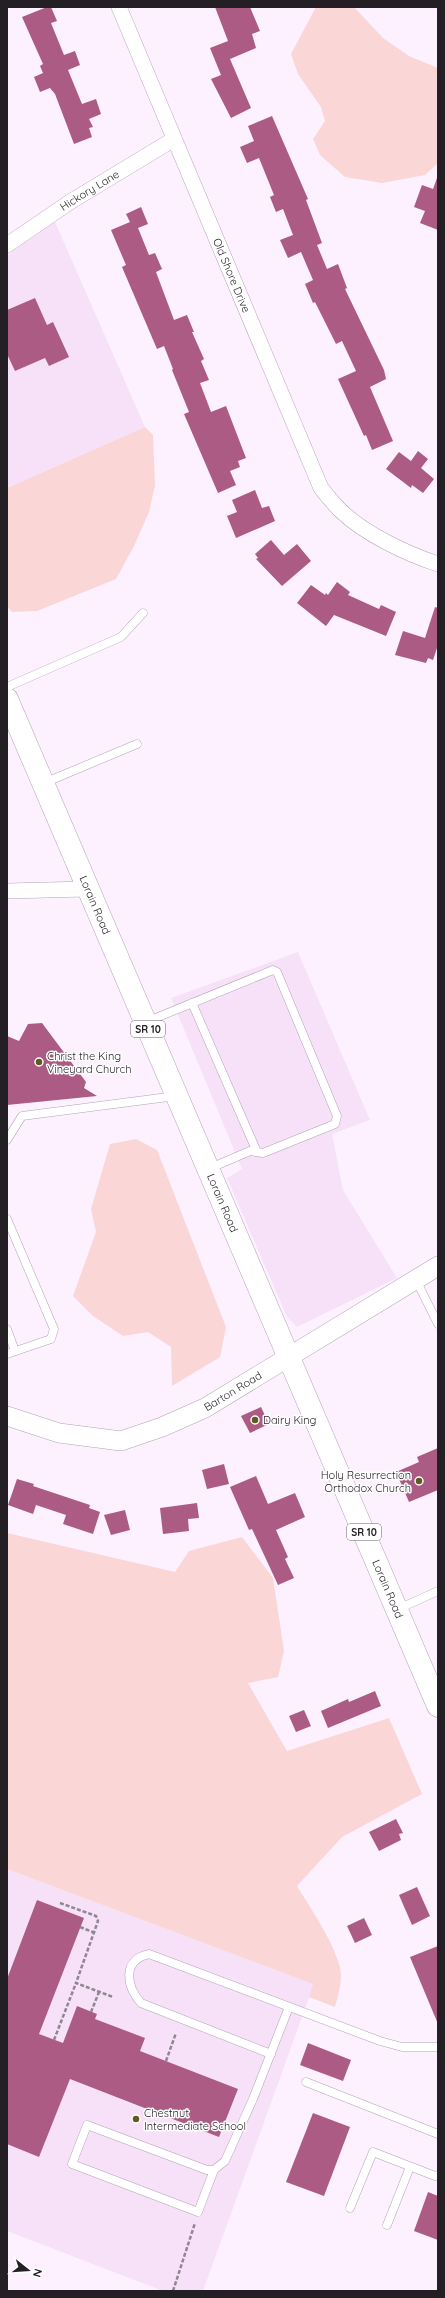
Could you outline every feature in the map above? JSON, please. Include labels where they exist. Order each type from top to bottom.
[{"type":"main road","name":"Lorain Road","points":[[7,699],[15,726],[43,784],[438,1706]]},
{"type":"street","name":"Old Shore Drive","points":[[119,7],[321,488],[342,512],[365,530],[422,559],[438,564]]},
{"type":"street","name":"Hickory Lane","points":[[7,245],[70,202],[174,139]]},
{"type":"street","points":[[7,891],[87,889]]},
{"type":"street","name":"Barton Road","points":[[7,1416],[59,1433],[121,1441],[162,1427],[205,1408],[290,1358],[438,1266]]},
{"type":"lane","points":[[7,687],[121,637],[143,613]]},
{"type":"lane","points":[[43,784],[137,744]]},
{"type":"lane","points":[[145,1023],[192,1002],[273,970],[277,972],[337,1116],[335,1124],[263,1153],[250,1151],[208,1169]]},
{"type":"lane","points":[[192,1002],[257,1152]]},
{"type":"lane","points":[[7,1140],[22,1116],[177,1096]]},
{"type":"lane","points":[[7,1219],[54,1329],[51,1339],[11,1353],[7,1330]]},
{"type":"lane","points":[[416,1280],[438,1324]]},
{"type":"lane","points":[[397,1610],[438,1591]]},
{"type":"lane","points":[[271,2054],[141,2003],[132,1993],[128,1980],[133,1965],[141,1956],[149,1954],[289,2007],[402,2047],[438,2047]]},
{"type":"lane","points":[[214,2170],[207,2170],[87,2125],[72,2164],[198,2212],[214,2170],[225,2161],[271,2054],[289,2007]]},
{"type":"lane","points":[[306,2082],[438,2134]]},
{"type":"lane","points":[[350,2208],[373,2152],[410,2167],[438,2176]]},
{"type":"lane","points":[[387,2225],[410,2167]]},
{"type":"path","points":[[54,2040],[98,1921],[96,1916],[60,1903]]},
{"type":"path","points":[[80,1927],[94,1933]]},
{"type":"path","points":[[76,1983],[113,1997]]},
{"type":"path","points":[[91,2012],[99,1992]]},
{"type":"path","points":[[166,2061],[176,2033]]},
{"type":"path","points":[[173,2291],[192,2232]]},
{"type":"shaded area","points":[[316,7],[354,7],[383,38],[409,56],[438,68],[438,163],[425,175],[382,183],[345,177],[320,155],[313,139],[325,121],[321,107],[298,74],[291,54]]},
{"type":"shaded area","points":[[55,222],[145,427],[7,488],[7,255]]},
{"type":"shaded area","points":[[145,427],[153,435],[155,485],[149,512],[134,546],[116,579],[37,611],[12,612],[7,606],[7,488]]},
{"type":"shaded area","points":[[298,952],[370,1120],[332,1134],[343,1190],[397,1278],[297,1327],[287,1317],[227,1178],[242,1169],[171,998]]},
{"type":"shaded area","points":[[136,1139],[157,1150],[226,1327],[220,1357],[172,1386],[171,1347],[148,1332],[123,1336],[93,1316],[73,1296],[96,1232],[91,1209],[110,1144]]},
{"type":"shaded area","points":[[7,1533],[175,1572],[189,1551],[242,1537],[273,1578],[284,1651],[278,1677],[248,1683],[287,1751],[389,1718],[422,1794],[342,1837],[297,1886],[322,1926],[337,1958],[341,1978],[335,2007],[309,1997],[313,1984],[7,1869]]},
{"type":"shaded area","name":"Chestnut Intermediate School","points":[[7,1869],[314,1984],[203,2291],[163,2291],[7,2231]]},
{"type":"building","points":[[47,7],[51,7],[57,21],[51,23],[64,55],[75,51],[80,65],[68,70],[82,104],[96,99],[101,114],[89,119],[93,127],[89,128],[92,137],[74,144],[55,94],[50,88],[40,92],[34,77],[43,73],[40,66],[43,64],[22,17]]},
{"type":"building","points":[[215,7],[250,7],[260,31],[252,34],[256,48],[230,59],[251,108],[231,118],[211,79],[221,75],[210,48],[228,41]]},
{"type":"building","points":[[272,116],[308,199],[306,200],[322,243],[317,245],[327,269],[338,264],[347,288],[345,289],[384,370],[386,379],[370,387],[393,441],[372,450],[338,379],[356,371],[342,341],[336,344],[315,302],[313,303],[305,284],[313,280],[301,252],[288,258],[280,240],[293,235],[283,209],[276,212],[270,197],[274,195],[259,158],[247,163],[240,147],[254,141],[248,126]]},
{"type":"building","points":[[437,178],[438,230],[420,223],[425,211],[414,207],[422,185],[433,189]]},
{"type":"building","points":[[141,207],[148,224],[138,228],[149,255],[155,253],[162,269],[156,272],[174,320],[187,315],[194,332],[192,332],[204,359],[201,361],[209,380],[200,383],[211,412],[226,406],[246,458],[238,461],[240,467],[230,471],[236,485],[218,493],[184,414],[189,412],[164,346],[157,349],[122,267],[126,265],[111,230],[130,222],[126,214]]},
{"type":"building","points":[[35,298],[47,325],[53,322],[69,357],[49,366],[45,358],[15,371],[7,354],[7,310]]},
{"type":"building","points":[[418,451],[428,459],[421,468],[434,479],[423,493],[412,485],[411,488],[386,469],[399,452],[411,461]]},
{"type":"building","points":[[255,490],[262,508],[269,506],[275,521],[236,538],[227,516],[237,512],[232,500]]},
{"type":"building","points":[[271,540],[284,555],[297,544],[311,561],[282,586],[256,559],[258,558],[255,554]]},
{"type":"building","points":[[337,582],[350,592],[348,595],[379,609],[381,605],[396,612],[386,636],[334,615],[326,626],[297,603],[311,585],[325,595],[326,593],[328,595]]},
{"type":"building","points":[[435,607],[438,608],[438,645],[433,660],[428,658],[426,663],[395,655],[403,631],[425,638]]},
{"type":"building","name":"Christ the King Vineyard Church","points":[[42,1023],[86,1082],[84,1088],[97,1096],[7,1105],[7,1036],[19,1041],[28,1024]]},
{"type":"building","name":"Dairy King","points":[[261,1407],[269,1424],[250,1433],[241,1416]]},
{"type":"building","name":"Holy Resurrection Orthodox Church","points":[[438,1448],[438,1490],[409,1502],[396,1472],[419,1462],[417,1457]]},
{"type":"building","points":[[224,1464],[229,1484],[207,1489],[202,1470]]},
{"type":"building","points":[[256,1476],[268,1504],[295,1493],[305,1517],[276,1530],[288,1557],[285,1559],[294,1578],[278,1585],[252,1529],[249,1530],[230,1487]]},
{"type":"building","points":[[17,1479],[34,1484],[33,1486],[90,1505],[89,1508],[100,1512],[93,1534],[63,1524],[66,1515],[36,1505],[33,1514],[8,1505]]},
{"type":"building","points":[[197,1503],[199,1518],[188,1519],[189,1531],[163,1534],[160,1508]]},
{"type":"building","points":[[125,1510],[130,1530],[111,1535],[104,1515]]},
{"type":"building","points":[[375,1691],[381,1706],[328,1728],[321,1711],[348,1699],[349,1702]]},
{"type":"building","points":[[304,1710],[311,1726],[296,1732],[289,1716]]},
{"type":"building","points":[[396,1819],[403,1833],[399,1834],[401,1840],[379,1851],[369,1832]]},
{"type":"building","points":[[417,1887],[430,1916],[412,1925],[399,1895]]},
{"type":"building","points":[[37,1900],[84,1918],[39,2034],[63,2043],[77,2006],[97,2014],[95,2019],[145,2038],[140,2051],[238,2089],[219,2137],[70,2079],[39,2157],[7,2144],[7,1979]]},
{"type":"building","points":[[364,1918],[372,1935],[355,1943],[347,1926]]},
{"type":"building","points":[[438,1946],[438,2024],[410,1957]]},
{"type":"building","points":[[308,2043],[351,2060],[343,2081],[300,2065]]},
{"type":"building","points":[[313,2113],[350,2127],[324,2196],[286,2182]]},
{"type":"building","points":[[428,2192],[438,2196],[438,2240],[414,2231]]},
{"type":"place","name":"Christ the King Vineyard Church","points":[[39,1062]]},
{"type":"place","name":"Dairy King","points":[[255,1420]]},
{"type":"place","name":"Holy Resurrection Orthodox Church","points":[[419,1481]]},
{"type":"place","name":"Chestnut Intermediate School","points":[[136,2119]]}]
